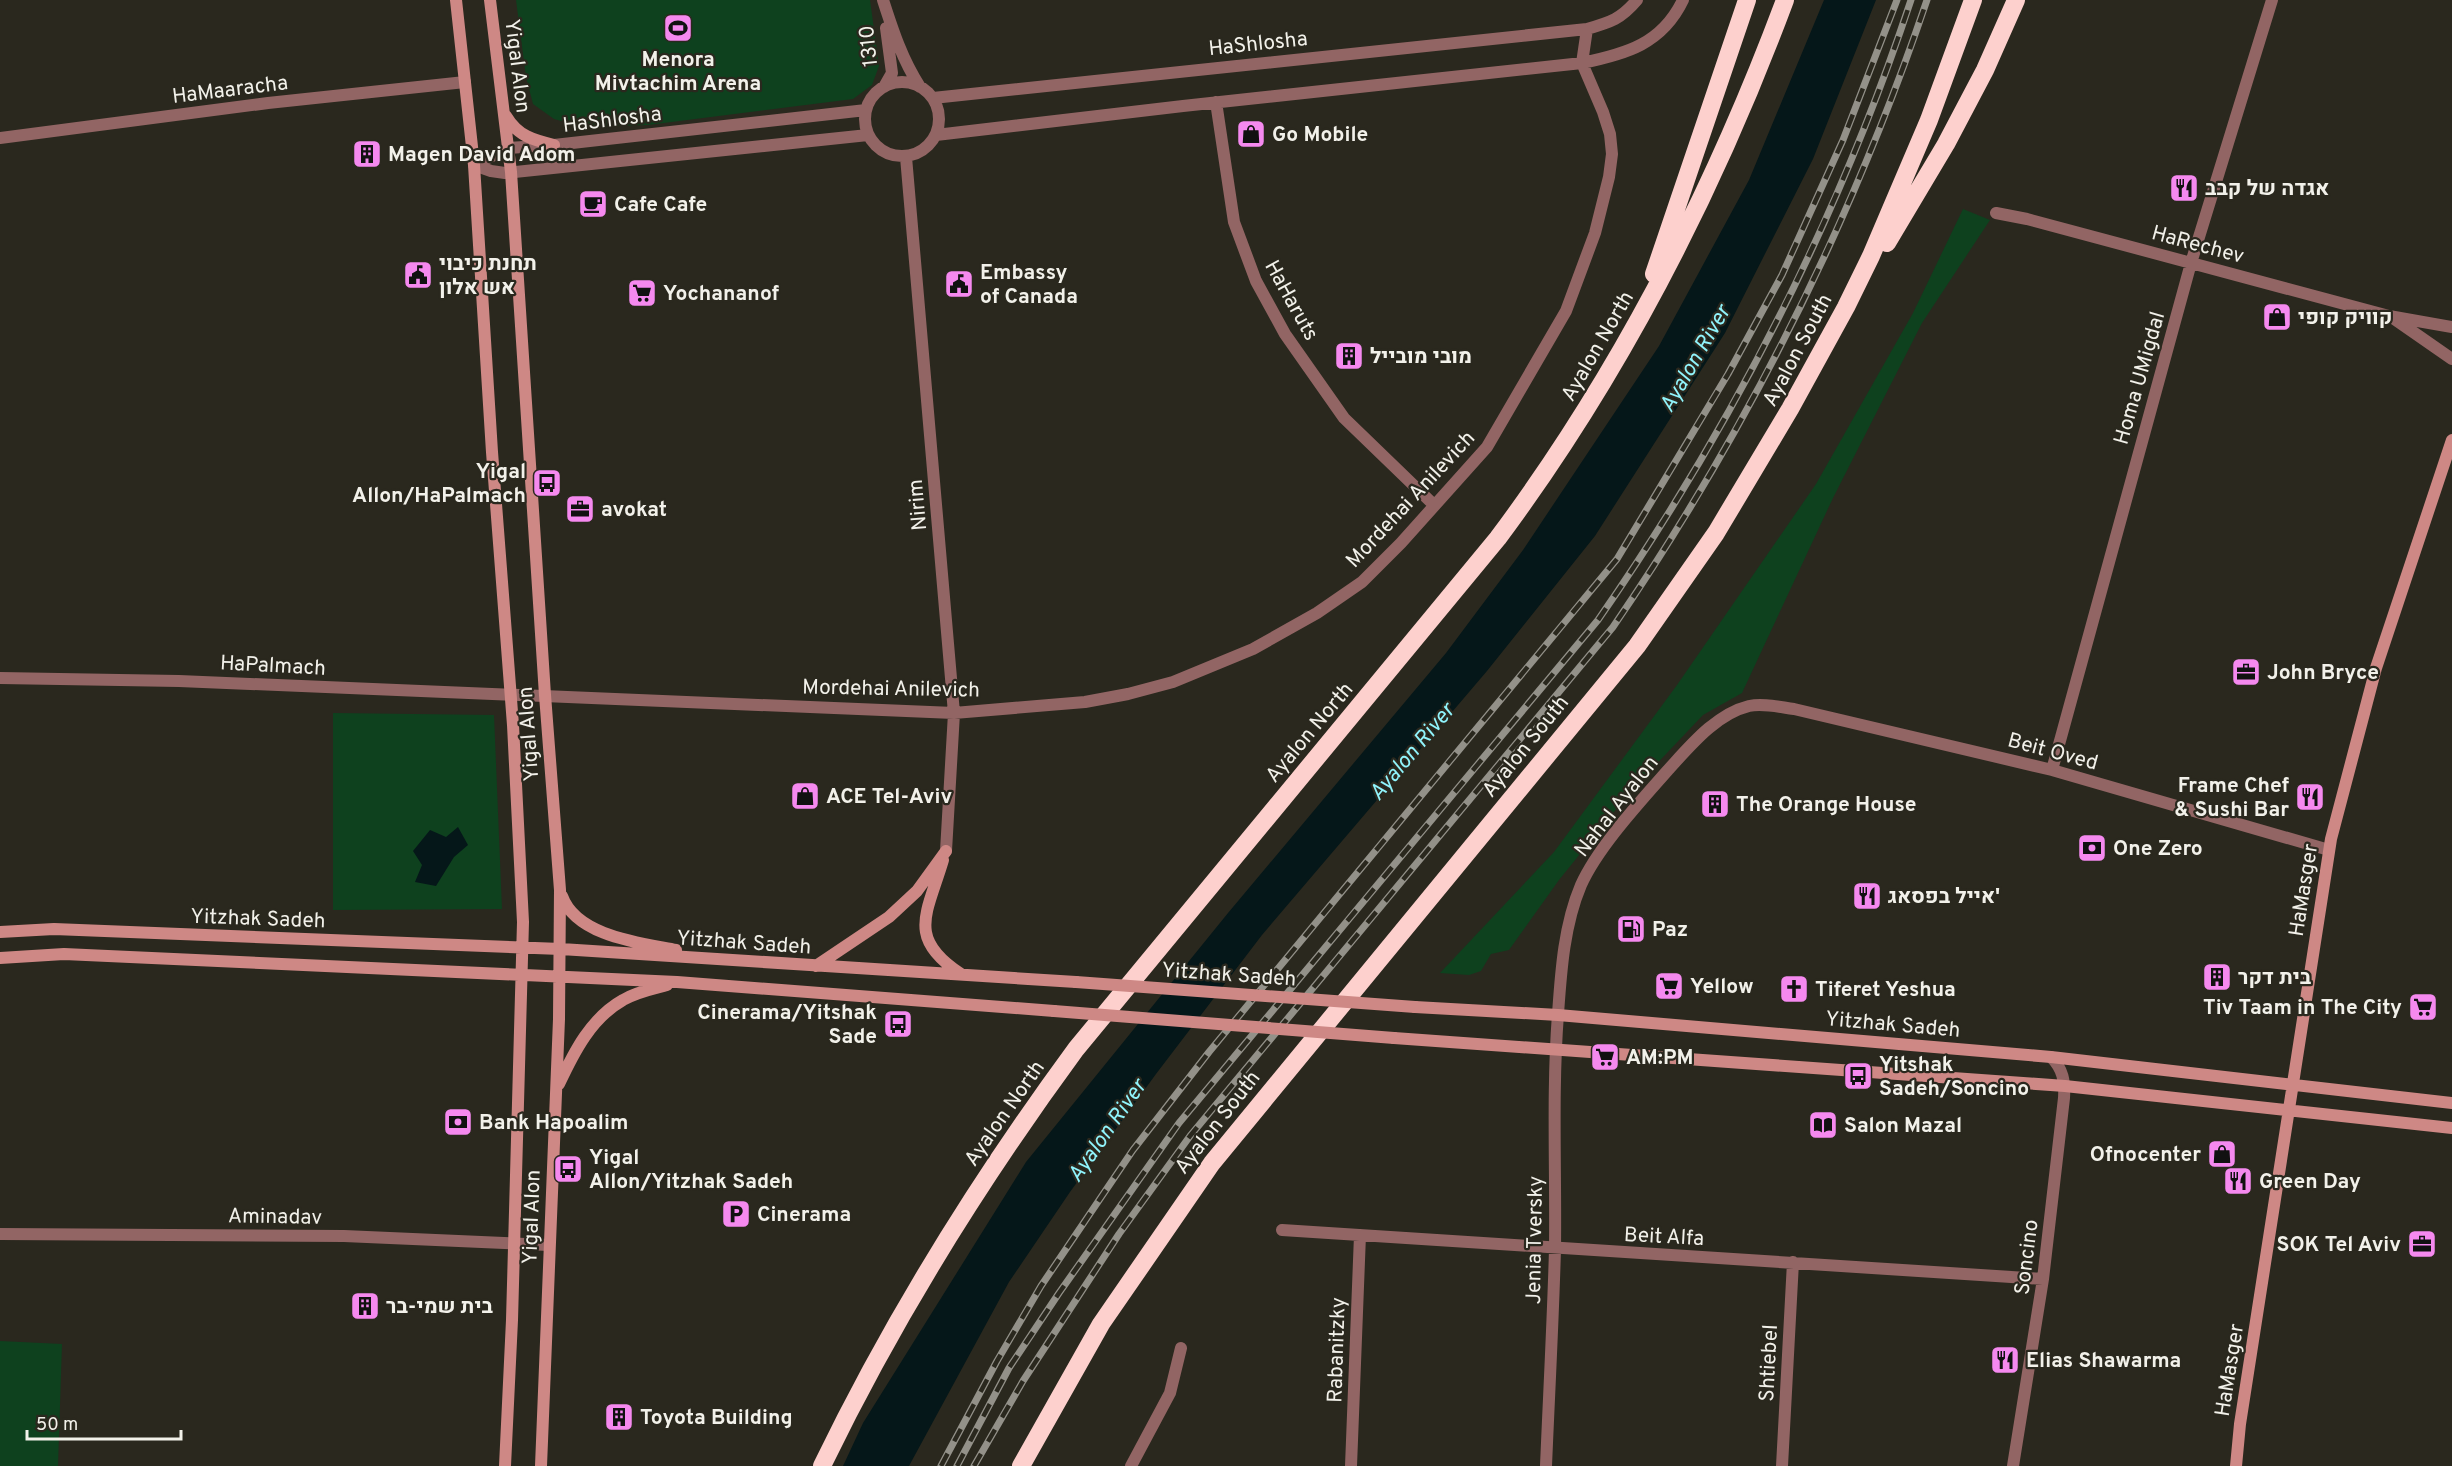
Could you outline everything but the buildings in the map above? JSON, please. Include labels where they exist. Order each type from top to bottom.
[{"type":"highway","points":[[1636,323],[1747,0]]},
{"type":"highway","name":"Ayalon North","points":[[822,1466],[934,1260],[1046,1090],[1076,1049],[1498,538],[1568,440],[1636,323],[1711,183],[1747,100],[1785,0]]},
{"type":"highway","name":"Ayalon South","points":[[1021,1466],[1101,1324],[1212,1163],[1637,646],[1743,492],[1846,307],[1888,218],[1929,120],[1973,0]]},
{"type":"highway","points":[[1802,387],[1946,144],[1985,70],[2016,0]]},
{"type":"street","name":"Yigal Alon","points":[[456,0],[474,165],[492,452],[511,694],[523,948],[505,1466]]},
{"type":"street","name":"Yigal Alon","points":[[490,0],[511,172],[544,695],[560,890],[561,950],[541,1466]]},
{"type":"street","points":[[883,0],[897,44],[920,87],[933,98],[938,110],[939,122],[936,135],[924,149],[906,156],[883,152],[868,135],[865,118],[870,100],[884,87],[896,82],[920,87]]},
{"type":"street","name":"1310","points":[[883,0],[892,73],[884,87]]},
{"type":"street","points":[[1582,63],[1587,29],[1612,22],[1625,14],[1637,0]]},
{"type":"street","points":[[936,135],[1582,63],[1612,57],[1648,42],[1669,22],[1683,0]]},
{"type":"street","name":"Homa UMigdal","points":[[2052,770],[2191,263],[2272,0]]},
{"type":"street","name":"HaShlosha","points":[[933,98],[1587,29]]},
{"type":"street","name":"Mordehai Anilevich","points":[[544,695],[954,713],[1085,702],[1173,682],[1253,649],[1317,613],[1362,582],[1401,543],[1487,447],[1566,311],[1595,233],[1609,177],[1612,154],[1610,134],[1603,112],[1582,63]]},
{"type":"street","name":"HaMaaracha","points":[[0,138],[267,103],[465,82]]},
{"type":"street","name":"HaHaruts","points":[[1216,102],[1234,222],[1256,281],[1285,334],[1344,418],[1434,505]]},
{"type":"street","name":"HaShlosha","points":[[474,165],[508,148],[554,145],[866,110]]},
{"type":"street","points":[[504,112],[516,130],[526,137],[554,145]]},
{"type":"street","name":"HaShlosha","points":[[474,165],[491,171],[511,172],[868,135]]},
{"type":"street","name":"Nirim","points":[[906,156],[954,713],[946,850]]},
{"type":"street","name":"HaRechev","points":[[1996,213],[2027,219],[2390,316],[2452,327]]},
{"type":"street","name":"HaRechev","points":[[2390,316],[2452,359]]},
{"type":"street","name":"HaMasger","points":[[2236,1466],[2240,1424],[2329,850],[2376,668],[2452,440]]},
{"type":"street","name":"HaPalmach","points":[[0,678],[179,681],[544,695]]},
{"type":"street","name":"Beit Oved","points":[[1764,705],[1803,711],[2052,770],[2329,850]]},
{"type":"street","name":"Nahal Ayalon","points":[[1558,1015],[1567,932],[1581,887],[1592,864],[1641,801],[1691,744],[1739,709],[1764,705]]},
{"type":"street","points":[[816,966],[889,917],[917,891],[946,850]]},
{"type":"street","points":[[946,850],[924,928],[926,940],[937,956],[963,975]]},
{"type":"street","points":[[560,890],[571,914],[591,927],[626,940],[722,959]]},
{"type":"street","name":"Yitzhak Sadeh","points":[[0,932],[54,928],[561,950],[1558,1015],[2050,1057],[2452,1103]]},
{"type":"street","points":[[0,958],[64,954],[677,982],[1394,1038],[2065,1086],[2452,1128]]},
{"type":"street","points":[[556,1090],[593,1025],[608,1010],[623,999],[677,982]]},
{"type":"street","name":"Jenia Tversky","points":[[1546,1466],[1555,1249],[1555,1050],[1558,1015]]},
{"type":"street","points":[[2050,1057],[2061,1069],[2065,1086]]},
{"type":"street","name":"Soncino","points":[[2013,1466],[2043,1279],[2065,1086]]},
{"type":"street","name":"Beit Alfa","points":[[1282,1230],[2043,1279]]},
{"type":"street","name":"Aminadav","points":[[0,1234],[344,1236],[549,1245]]},
{"type":"street","name":"Rabanitzky","points":[[1351,1466],[1360,1235]]},
{"type":"street","name":"Shtiebel","points":[[1782,1466],[1792,1262]]},
{"type":"street","points":[[1131,1466],[1170,1393],[1181,1348]]},
{"type":"green space","points":[[516,0],[870,0],[879,66],[872,85],[853,99],[648,125],[584,127],[554,119],[533,104],[526,77]]},
{"type":"green space","points":[[1963,209],[1990,220],[1922,323],[1833,498],[1742,693],[1703,715],[1630,792],[1559,880],[1509,950],[1491,954],[1481,971],[1469,975],[1440,973],[1554,852],[1677,685],[1816,484],[1913,313]]},
{"type":"green space","points":[[333,713],[494,715],[502,909],[333,910]]},
{"type":"green space","points":[[0,1341],[62,1344],[58,1466],[0,1466]]},
{"type":"water","name":"Ayalon River","points":[[1824,0],[1876,0],[1813,159],[1725,333],[1595,536],[1487,671],[1262,935],[1156,1074],[1070,1192],[1009,1282],[909,1466],[843,1466],[863,1423],[1026,1162],[1228,913],[1446,653],[1523,550],[1659,346],[1749,180]]},
{"type":"water","points":[[458,827],[468,845],[454,857],[436,886],[415,882],[422,865],[413,851],[430,830],[446,837]]},
{"type":"railway","points":[[941,1466],[997,1361],[1041,1286],[1133,1150],[1209,1052],[1617,559],[1728,374],[1782,275],[1843,140],[1897,0]]},
{"type":"railway","points":[[957,1466],[1009,1368],[1179,1123],[1598,620],[1646,548],[1736,398],[1815,243],[1850,163],[1911,0]]},
{"type":"railway","points":[[974,1466],[1023,1381],[1119,1234],[1190,1136],[1613,627],[1661,554],[1751,402],[1829,245],[1865,164],[1927,0]]},
{"type":"place","name":"Menora Mivtachim Arena","points":[[678,28]]},
{"type":"place","name":"Go Mobile","points":[[1251,134]]},
{"type":"place","name":"Magen David Adom","points":[[367,154]]},
{"type":"place","name":"אגדה של קבב","points":[[2184,188]]},
{"type":"place","name":"Cafe Cafe","points":[[593,204]]},
{"type":"place","name":"תחנת כיבוי אש אלון","points":[[418,275]]},
{"type":"place","name":"Embassy of Canada","points":[[959,284]]},
{"type":"place","name":"Yochananof","points":[[642,293]]},
{"type":"place","name":"קוויק קופי","points":[[2277,317]]},
{"type":"place","name":"מובי מובייל","points":[[1349,356]]},
{"type":"place","name":"Yigal Allon/HaPalmach","points":[[547,483]]},
{"type":"place","name":"avokat","points":[[580,509]]},
{"type":"place","name":"John Bryce","points":[[2246,672]]},
{"type":"place","name":"ACE Tel-Aviv","points":[[805,796]]},
{"type":"place","name":"Frame Chef & Sushi Bar","points":[[2310,797]]},
{"type":"place","name":"The Orange House","points":[[1715,804]]},
{"type":"place","name":"One Zero","points":[[2092,848]]},
{"type":"place","name":"אייל בפסאג'","points":[[1867,896]]},
{"type":"place","name":"Paz","points":[[1631,929]]},
{"type":"place","name":"בית דקר","points":[[2217,977]]},
{"type":"place","name":"Yellow","points":[[1669,986]]},
{"type":"place","name":"Tiferet Yeshua","points":[[1794,989]]},
{"type":"place","name":"Tiv Taam in The City","points":[[2423,1007]]},
{"type":"place","name":"Cinerama/Yitshak Sade","points":[[898,1024]]},
{"type":"place","name":"AM:PM","points":[[1605,1057]]},
{"type":"place","name":"Yitshak Sadeh/Soncino","points":[[1858,1076]]},
{"type":"place","name":"Bank Hapoalim","points":[[458,1122]]},
{"type":"place","name":"Salon Mazal","points":[[1823,1125]]},
{"type":"place","name":"Ofnocenter","points":[[2222,1154]]},
{"type":"place","name":"Yigal Allon/Yitzhak Sadeh","points":[[568,1169]]},
{"type":"place","name":"Green Day","points":[[2238,1181]]},
{"type":"place","name":"Cinerama","points":[[736,1214]]},
{"type":"place","name":"SOK Tel Aviv","points":[[2422,1244]]},
{"type":"place","name":"בית שמי-בר","points":[[365,1306]]},
{"type":"place","name":"Elias Shawarma","points":[[2005,1360]]},
{"type":"place","name":"Toyota Building","points":[[619,1417]]}]
